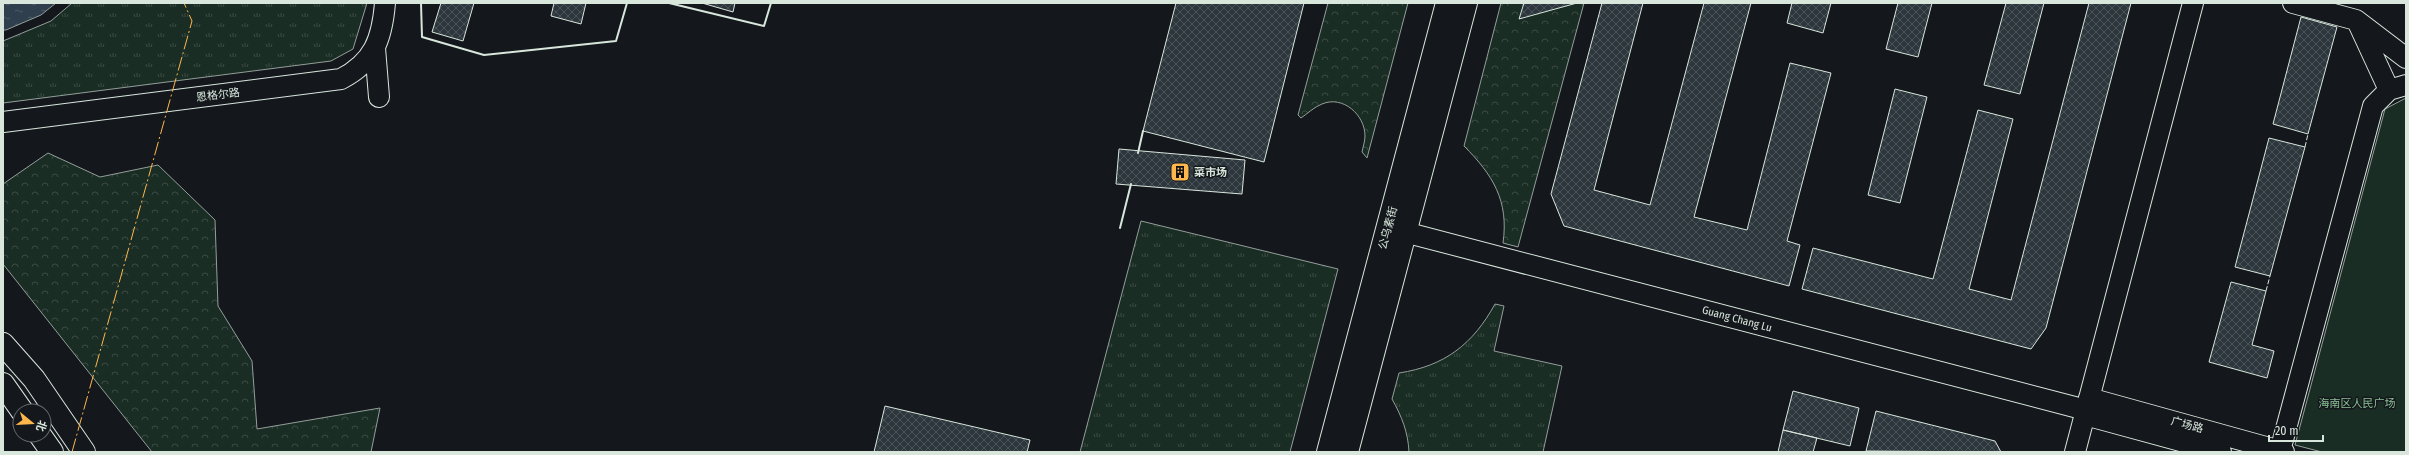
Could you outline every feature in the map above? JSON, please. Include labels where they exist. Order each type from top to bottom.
[{"type":"main road","name":"公乌素街","points":[[1347,452],[1447,3]]},
{"type":"main road","name":"公乌素街","points":[[1328,452],[1466,3]]},
{"type":"main road","points":[[3,345],[34,379],[84,452]]},
{"type":"main road","points":[[46,443],[52,452]]},
{"type":"street","name":"恩格尔路","points":[[3,122],[341,79],[358,70],[374,48],[382,29],[385,3]]},
{"type":"street","points":[[2075,452],[2193,3]]},
{"type":"street","points":[[2293,3],[2356,20],[2404,57]]},
{"type":"street","points":[[2282,452],[2373,106],[2397,88],[2356,20]]},
{"type":"street","points":[[374,48],[379,97]]},
{"type":"street","name":"Guang Chang Lu","points":[[1396,230],[2087,408]]},
{"type":"street","name":"广场路","points":[[2087,408],[2282,452]]},
{"type":"street","name":"广场路","points":[[2087,408],[2222,452]]},
{"type":"green space","points":[[72,3],[367,3],[353,49],[331,61],[3,103],[3,41],[51,21]]},
{"type":"green space","points":[[1328,3],[1408,3],[1367,158],[1362,152],[1365,136],[1364,128],[1357,114],[1345,105],[1338,102],[1330,102],[1319,105],[1301,118],[1298,115]]},
{"type":"green space","points":[[1501,3],[1584,3],[1518,247],[1503,243],[1504,214],[1497,190],[1483,167],[1464,146]]},
{"type":"green space","name":"海南区人民广场","points":[[2406,98],[2406,452],[2322,452],[2295,445],[2385,109]]},
{"type":"green space","points":[[48,153],[100,177],[158,165],[215,220],[218,306],[252,361],[257,429],[380,408],[371,452],[152,452],[3,264],[3,184]]},
{"type":"green space","points":[[1141,221],[1338,269],[1290,452],[1080,452]]},
{"type":"green space","points":[[1495,304],[1504,306],[1494,351],[1562,366],[1543,452],[1409,452],[1404,425],[1392,399],[1399,373],[1430,365],[1444,359],[1456,351],[1477,331]]},
{"type":"water","points":[[3,3],[56,3],[41,15],[3,30]]},
{"type":"building","points":[[441,3],[474,3],[463,41],[432,32]]},
{"type":"building","points":[[554,3],[586,3],[581,24],[551,16]]},
{"type":"building","points":[[702,3],[735,3],[733,12]]},
{"type":"building","points":[[1176,3],[1304,3],[1264,162],[1143,131]]},
{"type":"building","points":[[1524,3],[1577,3],[1519,19]]},
{"type":"building","points":[[1602,3],[1643,3],[1594,190],[1650,205],[1704,3],[1751,3],[1694,217],[1747,230],[1790,63],[1831,73],[1787,241],[1800,245],[1789,286],[1564,226],[1551,194]]},
{"type":"building","points":[[1792,3],[1831,3],[1823,33],[1787,23]]},
{"type":"building","points":[[1898,3],[1932,3],[1918,57],[1886,49]]},
{"type":"building","points":[[2006,3],[2044,3],[2020,94],[1984,85]]},
{"type":"building","points":[[2089,3],[2131,3],[2046,328],[2031,349],[1802,289],[1813,248],[1933,279],[1978,110],[2013,119],[1969,289],[2011,300]]},
{"type":"building","points":[[2301,17],[2337,27],[2308,134],[2273,124]]},
{"type":"building","points":[[1895,89],[1927,97],[1900,203],[1868,195]]},
{"type":"building","points":[[2269,138],[2305,147],[2270,276],[2235,267]]},
{"type":"building","name":"菜市场","points":[[1119,149],[1245,160],[1242,194],[1116,184]]},
{"type":"building","points":[[2231,282],[2266,291],[2252,345],[2274,351],[2267,378],[2209,362]]},
{"type":"building","points":[[1793,391],[1859,408],[1850,446],[1783,430]]},
{"type":"building","points":[[885,406],[1030,440],[1027,452],[874,452]]},
{"type":"building","points":[[1876,411],[1995,441],[2001,452],[1866,451]]},
{"type":"building","points":[[1783,430],[1817,438],[1813,452],[1778,452]]},
{"type":"fence","points":[[2305,147],[2308,134]]},
{"type":"fence","points":[[2266,291],[2270,276]]},
{"type":"wall","points":[[421,3],[422,37],[484,55],[616,41],[627,3]]},
{"type":"wall","points":[[669,3],[764,26],[771,3]]},
{"type":"wall","points":[[1138,153],[1143,131]]},
{"type":"wall","points":[[1120,228],[1131,184]]},
{"type":"power","points":[[72,452],[192,21],[184,3]]},
{"type":"place","name":"菜市场","points":[[1180,172]]}]
